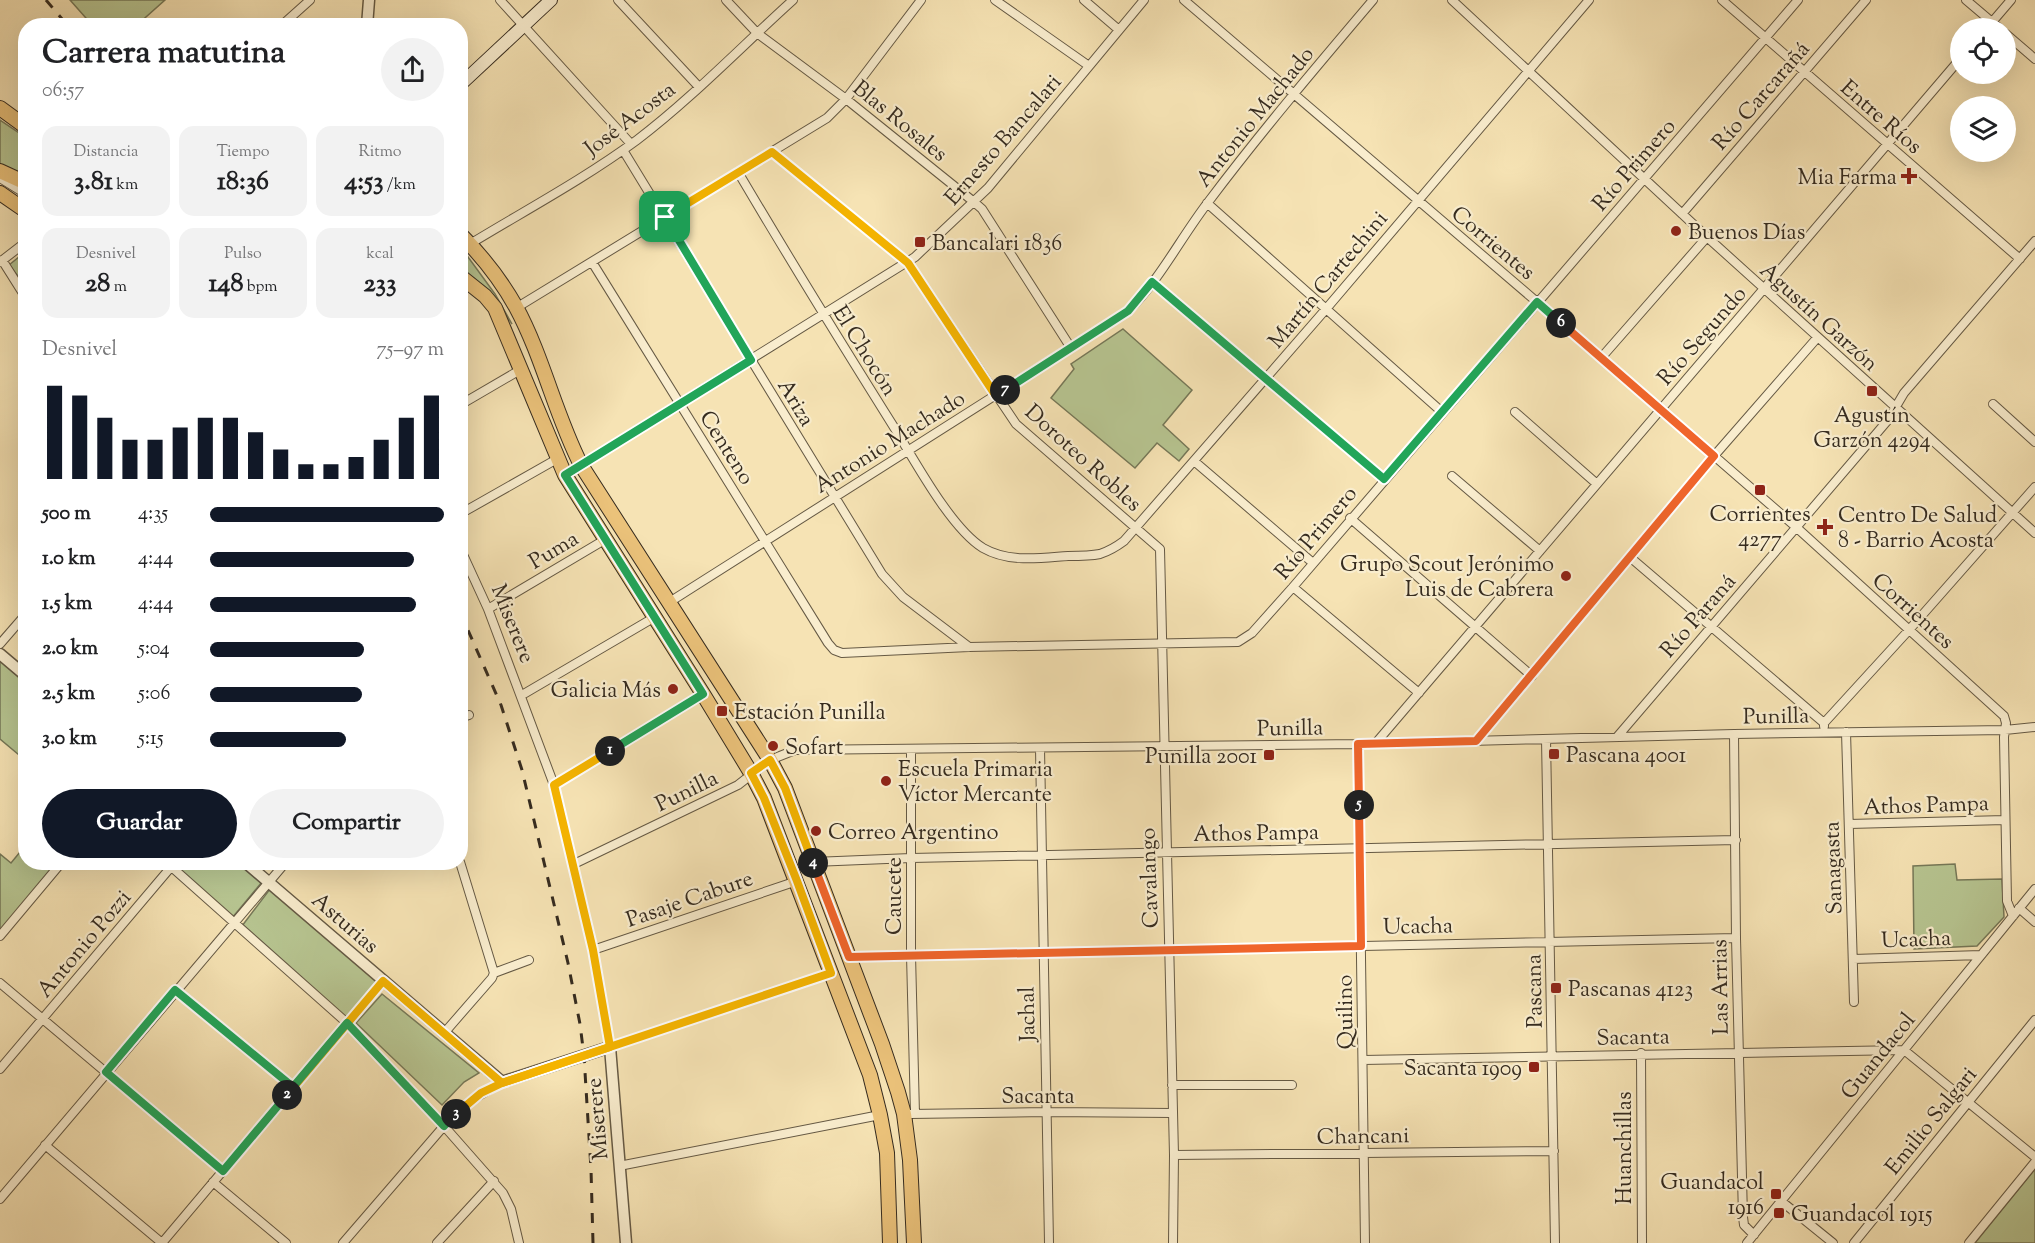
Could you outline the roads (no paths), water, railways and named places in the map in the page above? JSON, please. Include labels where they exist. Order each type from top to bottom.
[{"type":"main road","points":[[468,78],[551,0]]},
{"type":"main road","points":[[0,108],[18,121]]},
{"type":"main road","points":[[0,171],[18,179]]},
{"type":"main road","points":[[0,193],[18,205]]},
{"type":"main road","points":[[468,242],[494,272],[528,331],[570,443],[581,465],[770,760],[785,788],[910,1114],[914,1243]]},
{"type":"main road","points":[[468,282],[485,296],[495,308],[565,475],[703,694],[764,798],[862,1049],[880,1114],[887,1153],[890,1243]]},
{"type":"street","points":[[290,18],[310,0]]},
{"type":"street","points":[[368,18],[369,0]]},
{"type":"street","points":[[500,0],[631,144]]},
{"type":"street","points":[[618,0],[699,87]]},
{"type":"street","name":"Blas Rosales","points":[[726,0],[757,33],[846,99],[982,209],[1071,348]]},
{"type":"street","name":"José Acosta","points":[[468,237],[623,150],[699,87],[793,0]]},
{"type":"street","points":[[516,308],[827,118],[846,99],[921,0]]},
{"type":"street","points":[[995,0],[1089,66]]},
{"type":"street","points":[[1084,0],[1119,30]]},
{"type":"street","name":"Ernesto Bancalari","points":[[565,475],[908,263],[974,202],[1144,0]]},
{"type":"street","name":"Corrientes","points":[[1184,0],[1796,527],[2004,716],[2006,723],[2007,901],[2016,912]]},
{"type":"street","name":"Antonio Machado","points":[[668,603],[1128,311],[1152,282],[1207,203],[1293,93],[1374,0]]},
{"type":"street","name":"Agustín Garzón","points":[[1452,0],[1817,338],[2035,533]]},
{"type":"street","name":"Martín Cartechini","points":[[1004,556],[1027,559],[1097,554],[1124,541],[1266,379],[1589,0]]},
{"type":"street","name":"Entre Ríos","points":[[1722,0],[2020,259]]},
{"type":"street","name":"Río Primero","points":[[834,650],[842,652],[1238,642],[1252,633],[1798,0]]},
{"type":"street","name":"Río Carcarañá","points":[[1682,214],[1866,0]]},
{"type":"street","points":[[1966,0],[1985,18]]},
{"type":"street","points":[[1999,18],[2011,0]]},
{"type":"street","points":[[2016,43],[2035,59]]},
{"type":"street","name":"Río Segundo","points":[[1375,744],[1950,71]]},
{"type":"street","name":"Ariza","points":[[623,150],[834,497],[891,585],[912,604],[969,647]]},
{"type":"street","name":"Doroteo Robles","points":[[772,152],[908,263],[996,396],[1022,430],[1160,549]]},
{"type":"street","name":"El Chocón","points":[[738,172],[823,315],[953,520],[982,548],[1004,556]]},
{"type":"street","points":[[0,178],[18,189]]},
{"type":"street","points":[[1207,203],[1442,412]]},
{"type":"street","points":[[1601,358],[1707,237]]},
{"type":"street","name":"Río Paraná","points":[[1617,737],[1888,420],[1904,393],[2035,241]]},
{"type":"street","points":[[18,248],[1,261],[18,286]]},
{"type":"street","name":"Centeno","points":[[592,262],[834,650]]},
{"type":"street","points":[[1152,282],[1384,479]]},
{"type":"street","points":[[1476,741],[1714,456],[1817,338]]},
{"type":"street","points":[[468,400],[520,370]]},
{"type":"street","points":[[1993,404],[2035,441]]},
{"type":"street","points":[[1515,412],[1598,484]]},
{"type":"street","points":[[468,509],[557,459]]},
{"type":"street","points":[[1194,461],[1313,563]]},
{"type":"street","points":[[1452,476],[1540,551]]},
{"type":"street","points":[[1631,558],[1712,626],[1824,727],[2035,487]]},
{"type":"street","points":[[1350,518],[1532,675]]},
{"type":"street","name":"Puma","points":[[488,609],[606,539]]},
{"type":"street","name":"Cavalango","points":[[1160,549],[1174,1155],[1173,1243]]},
{"type":"street","name":"Miserere","points":[[468,565],[522,695],[554,785],[574,864],[593,950],[610,1047],[626,1243]]},
{"type":"street","points":[[1293,587],[1419,693]]},
{"type":"street","points":[[522,695],[655,617]]},
{"type":"street","points":[[0,644],[18,623]]},
{"type":"street","points":[[0,654],[18,669]]},
{"type":"street","points":[[554,785],[703,694]]},
{"type":"street","name":"Punilla","points":[[574,864],[738,784],[770,760],[795,750],[1375,744],[1734,734],[1824,727],[1846,732],[2035,727]]},
{"type":"street","name":"Sanagasta","points":[[1846,732],[1854,1002]]},
{"type":"street","name":"Las Arrias","points":[[1734,734],[1736,938],[1743,1217],[1744,1225],[1754,1235]]},
{"type":"street","name":"Pascana","points":[[1546,739],[1555,1243]]},
{"type":"street","name":"Quilino","points":[[1358,744],[1365,1243]]},
{"type":"street","name":"Jachal","points":[[1040,748],[1048,1243]]},
{"type":"street","name":"Caucete","points":[[910,1114],[911,749]]},
{"type":"street","name":"Athos Pampa","points":[[1849,824],[2005,820]]},
{"type":"street","name":"Athos Pampa","points":[[813,862],[1736,840]]},
{"type":"street","points":[[0,936],[55,870]]},
{"type":"street","name":"Antonio Pozzi","points":[[0,1069],[164,870]]},
{"type":"street","points":[[174,870],[347,1023],[444,1126],[494,1181],[511,1209],[519,1243]]},
{"type":"street","name":"Asturias","points":[[255,870],[502,1083]]},
{"type":"street","points":[[0,1199],[175,990],[279,870]]},
{"type":"street","points":[[445,1032],[494,973],[462,870]]},
{"type":"street","name":"Pasaje Cabure","points":[[593,950],[797,881]]},
{"type":"street","name":"Guandacol","points":[[1747,1243],[2035,889]]},
{"type":"street","points":[[2016,912],[2035,922]]},
{"type":"street","name":"Ucacha","points":[[849,957],[1736,938]]},
{"type":"street","name":"Ucacha","points":[[1853,959],[1981,955]]},
{"type":"street","points":[[494,973],[530,960]]},
{"type":"street","points":[[343,1243],[444,1126],[472,1100],[502,1083],[831,973]]},
{"type":"street","points":[[45,1145],[162,1243],[383,981]]},
{"type":"street","points":[[0,983],[223,1171]]},
{"type":"street","points":[[175,990],[293,1087]]},
{"type":"street","name":"Emilio Salgari","points":[[1854,1243],[2035,1020]]},
{"type":"street","points":[[1904,1050],[2035,1156]]},
{"type":"street","name":"Sacanta","points":[[1362,1060],[1641,1053],[1904,1050]]},
{"type":"street","name":"Huanchillas","points":[[1641,1053],[1642,1243]]},
{"type":"street","points":[[1172,1085],[1292,1085]]},
{"type":"street","name":"Sacanta","points":[[910,1114],[1173,1113]]},
{"type":"street","points":[[619,1166],[880,1114]]},
{"type":"street","name":"Chancani","points":[[1174,1155],[1554,1151]]},
{"type":"street","points":[[1969,1243],[2035,1162]]},
{"type":"street","points":[[437,1243],[494,1181]]},
{"type":"street","points":[[213,1182],[286,1243]]},
{"type":"street","points":[[1781,1201],[1833,1243]]},
{"type":"railway","points":[[46,0],[61,18]]},
{"type":"railway","points":[[468,630],[501,705],[522,770],[568,963],[584,1056],[593,1243]]},
{"type":"place","name":"Mia Farma","points":[[1909,176]]},
{"type":"place","name":"Buenos Días","points":[[1676,231]]},
{"type":"place","name":"Bancalari 1836","points":[[920,242]]},
{"type":"place","name":"Agustín Garzón 4294","points":[[1872,391]]},
{"type":"place","name":"Corrientes 4277","points":[[1760,490]]},
{"type":"place","name":"Centro De Salud 8 - Barrio Acosta","points":[[1825,527]]},
{"type":"place","name":"Grupo Scout Jerónimo Luis de Cabrera","points":[[1566,576]]},
{"type":"place","name":"Galicia Más","points":[[673,689]]},
{"type":"place","name":"Estación Punilla","points":[[722,711]]},
{"type":"place","name":"Sofart","points":[[773,746]]},
{"type":"place","name":"Pascana 4001","points":[[1554,754]]},
{"type":"place","name":"Punilla 2001","points":[[1269,755]]},
{"type":"place","name":"Escuela Primaria Víctor Mercante","points":[[886,781]]},
{"type":"place","name":"Correo Argentino","points":[[816,831]]},
{"type":"place","name":"Pascanas 4123","points":[[1556,988]]},
{"type":"place","name":"Sacanta 1909","points":[[1534,1067]]},
{"type":"place","name":"Guandacol 1916","points":[[1776,1194]]},
{"type":"place","name":"Guandacol 1915","points":[[1779,1213]]}]
